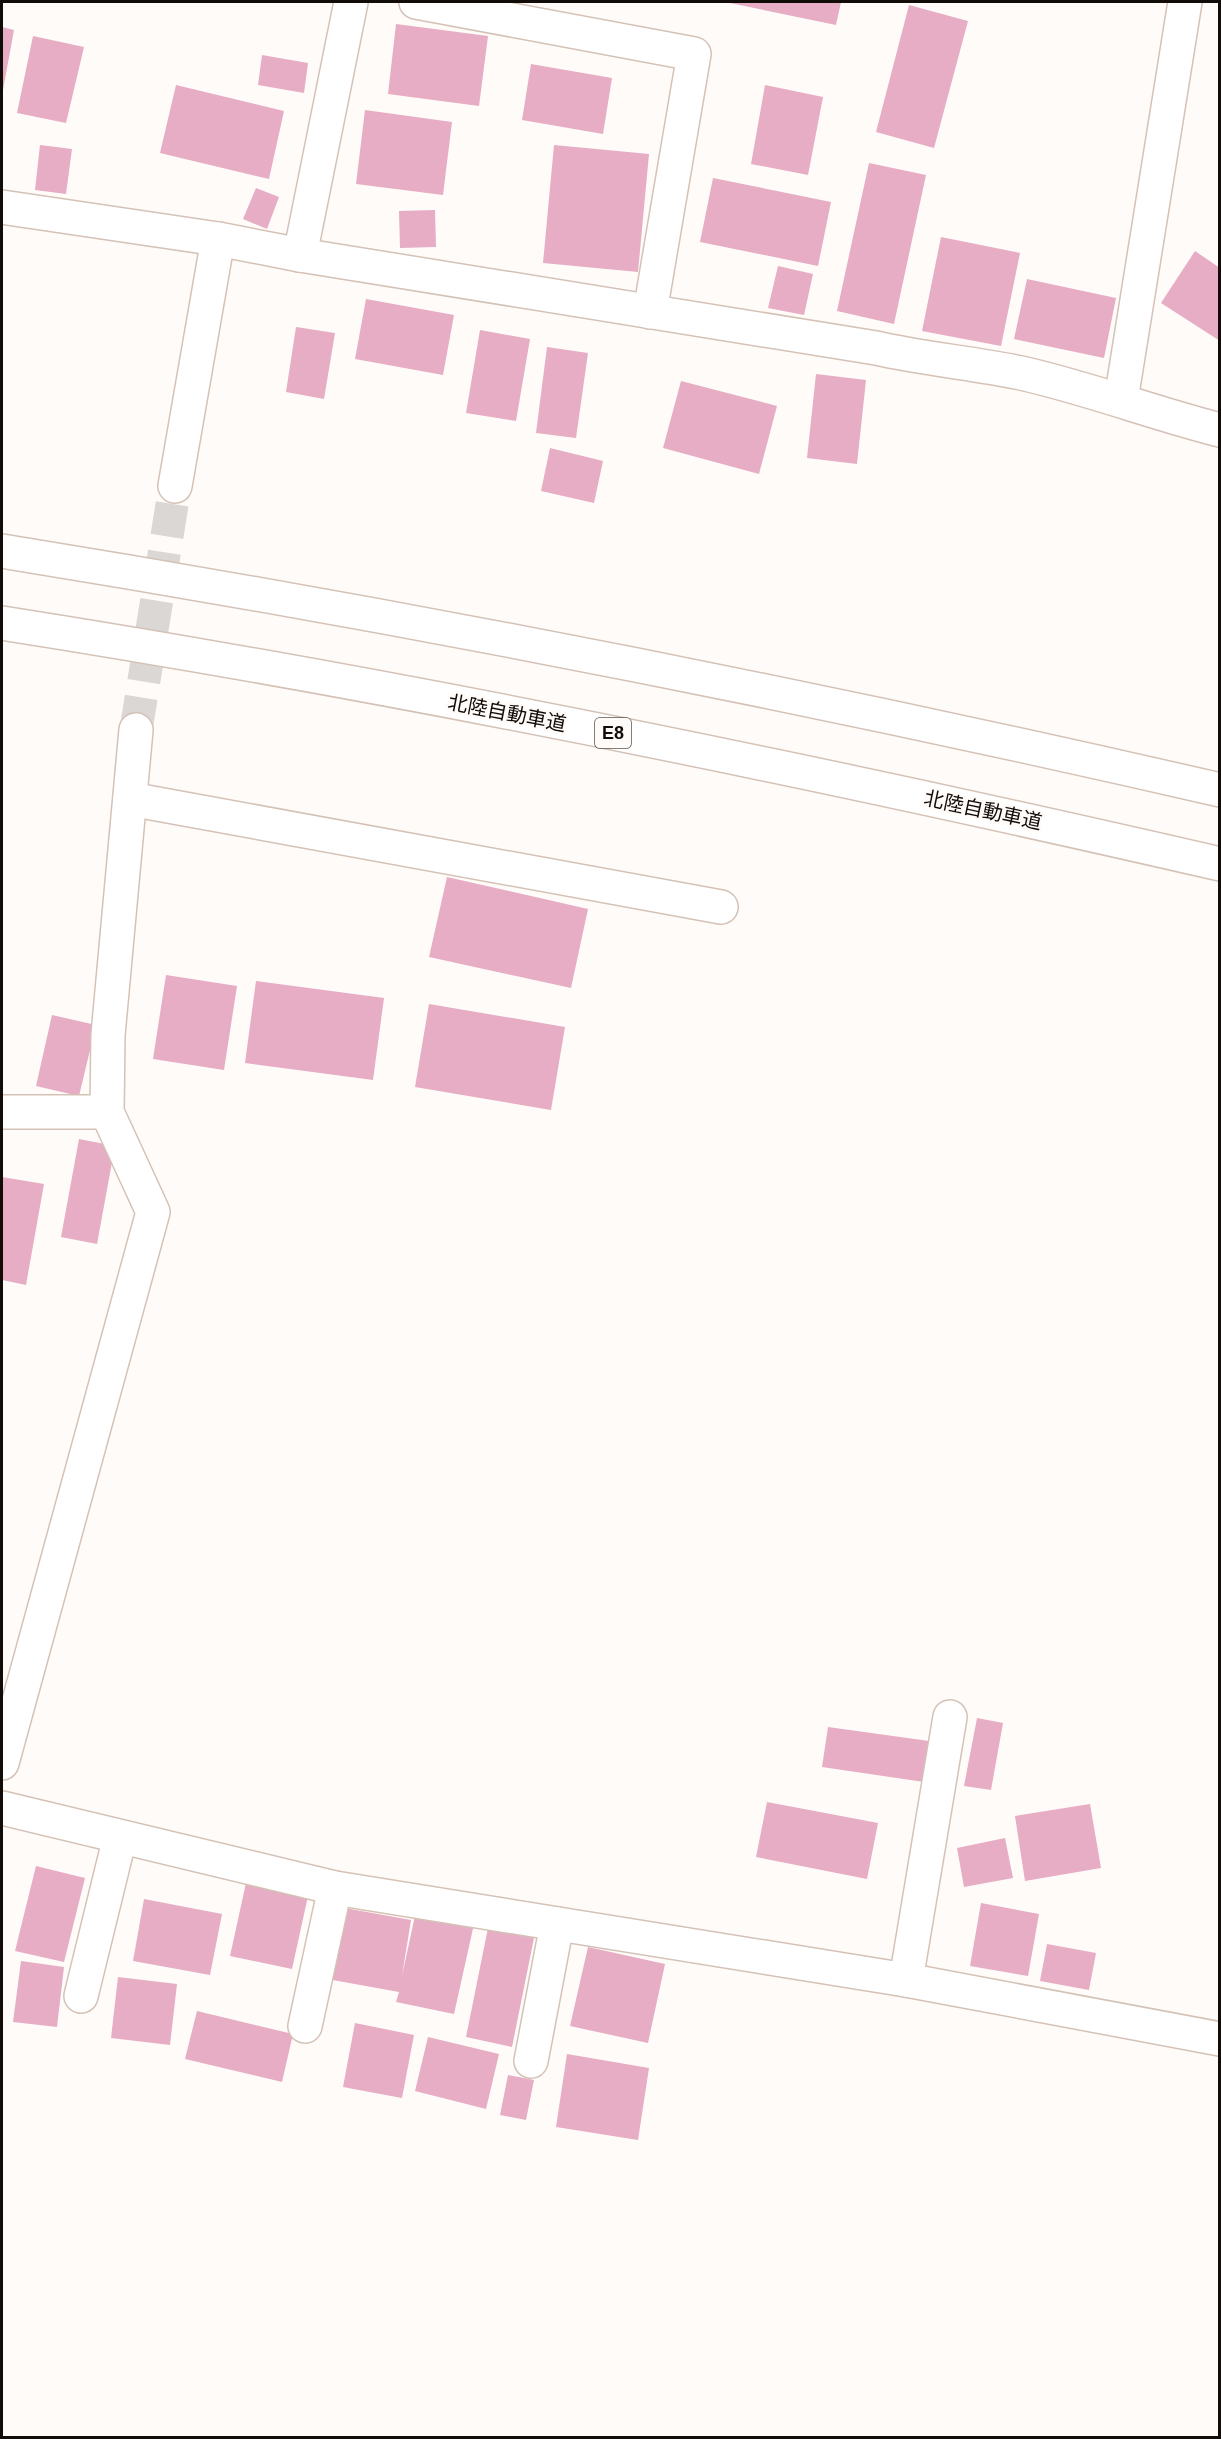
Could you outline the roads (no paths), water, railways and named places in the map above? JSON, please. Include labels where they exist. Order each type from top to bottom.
[{"type":"main road","points":[[300,255],[351,2]]},
{"type":"main road","points":[[416,2],[694,54],[650,312]]},
{"type":"main road","points":[[1121,400],[1185,2]]},
{"type":"main road","points":[[2,207],[218,239],[300,255],[1019,373],[1121,400],[1220,430]]},
{"type":"main road","points":[[175,486],[218,239]]},
{"type":"main road","points":[[2,551],[189,582],[585,654],[994,738],[1220,790]]},
{"type":"main road","name":"北陸自動車道","points":[[2,623],[163,648],[562,723],[962,805],[1220,864]]},
{"type":"main road","points":[[2,1763],[153,1212],[108,1112],[108,1035],[136,730]]},
{"type":"main road","points":[[130,799],[721,907]]},
{"type":"main road","points":[[2,1112],[108,1112]]},
{"type":"main road","points":[[906,1980],[950,1717]]},
{"type":"main road","points":[[2,1808],[335,1888],[906,1980],[1220,2039]]},
{"type":"main road","points":[[81,1996],[120,1837]]},
{"type":"main road","points":[[305,2026],[335,1888]]},
{"type":"main road","points":[[531,2061],[557,1924]]},
{"type":"tunnel","points":[[136,730],[175,486]]}]
